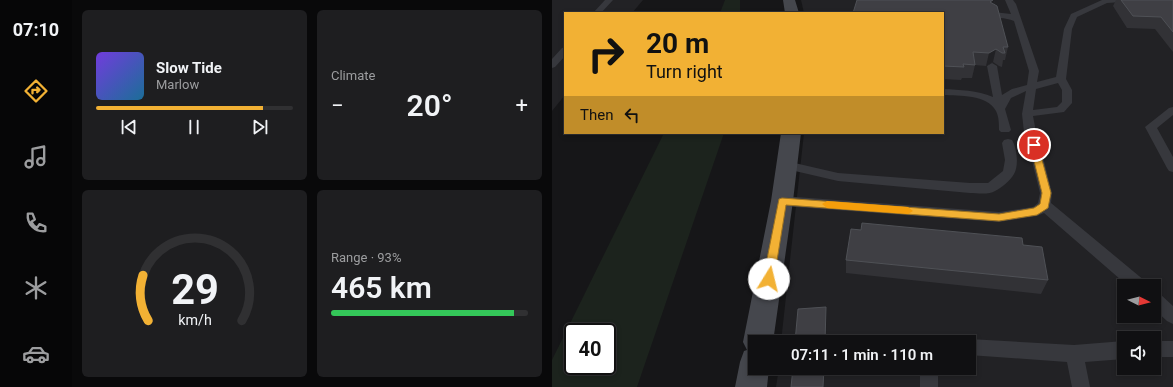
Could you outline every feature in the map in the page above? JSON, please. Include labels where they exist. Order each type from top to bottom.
[{"type":"street","points":[[789,0],[792,12]]},
{"type":"street","points":[[759,335],[782,201],[791,134]]},
{"type":"street","points":[[751,387],[753,375]]},
{"type":"lane","points":[[598,12],[609,0]]},
{"type":"lane","points":[[1009,0],[1012,4],[1034,71],[1026,114],[1030,132]]},
{"type":"lane","points":[[1026,114],[1060,110],[1067,104],[1067,90],[1061,79],[1068,29],[1074,16],[1106,1],[1121,0]]},
{"type":"lane","points":[[993,14],[1008,15],[1017,20]]},
{"type":"lane","points":[[552,65],[564,51]]},
{"type":"lane","points":[[992,66],[1005,130]]},
{"type":"lane","points":[[1000,109],[1008,96],[1016,91],[1061,79]]},
{"type":"lane","points":[[944,92],[971,93],[988,98],[1000,109]]},
{"type":"lane","points":[[1173,110],[1152,126],[1173,168]]},
{"type":"lane","points":[[786,165],[838,177],[970,188],[991,188],[1009,173],[1011,160],[1008,143]]},
{"type":"lane","points":[[782,201],[999,217],[1037,211],[1044,205],[1046,193],[1034,145]]},
{"type":"lane","points":[[1044,205],[1130,279]]},
{"type":"lane","points":[[1161,305],[1173,316]]},
{"type":"lane","points":[[976,347],[1074,354],[1117,351]]},
{"type":"lane","points":[[1161,349],[1173,349]]},
{"type":"lane","points":[[1074,354],[1081,387]]},
{"type":"lane","points":[[929,375],[929,387]]},
{"type":"shaded area","points":[[552,0],[643,0],[633,12],[564,12],[564,96],[552,111]]},
{"type":"shaded area","points":[[725,0],[740,0],[740,12],[720,12]]},
{"type":"shaded area","points":[[801,0],[1173,0],[1173,387],[776,387],[778,375],[976,375],[976,335],[782,335],[804,134],[944,134],[944,12],[804,12]]},
{"type":"shaded area","points":[[664,134],[724,134],[637,387],[552,387],[552,360],[564,336],[564,375],[616,375],[616,323],[570,323]]},
{"type":"building","points":[[857,0],[993,0],[990,2],[997,6],[1008,47],[1003,47],[1005,53],[1002,53],[996,49],[989,53],[973,52],[975,65],[963,64],[964,67],[944,66],[944,12],[853,12]]},
{"type":"building","points":[[1121,0],[1173,0],[1173,32],[1161,17],[1133,16]]},
{"type":"building","points":[[862,223],[1022,238],[1023,245],[1042,247],[1048,280],[846,260],[851,229],[861,230]]},
{"type":"building","points":[[826,307],[825,335],[796,335],[798,309]]},
{"type":"building","points":[[792,375],[824,375],[823,387],[791,387]]},
{"type":"slow traffic","points":[[827,204],[908,211]]},
{"type":"route","points":[[769,279],[782,201],[999,217],[1037,211],[1044,205],[1046,193],[1034,145]]}]
